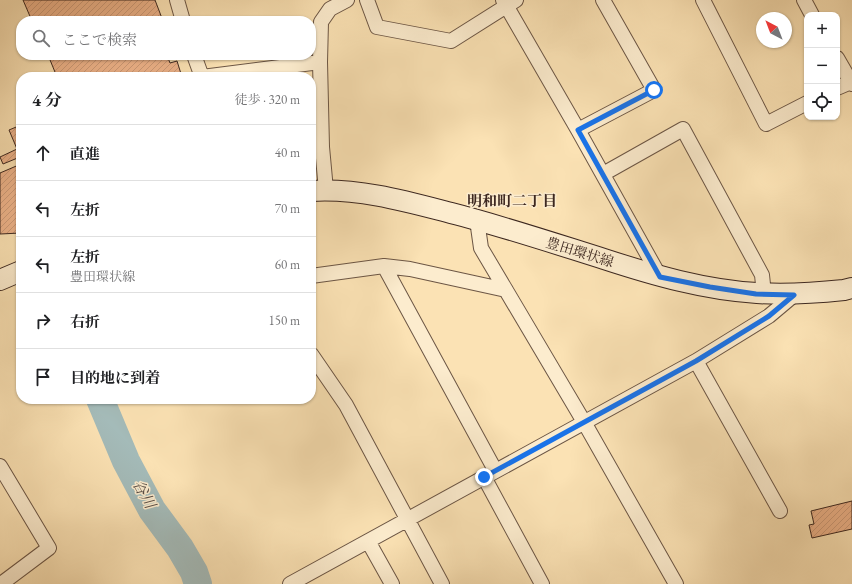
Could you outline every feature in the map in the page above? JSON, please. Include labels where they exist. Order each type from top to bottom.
[{"type":"main road","name":"豊田環状線","points":[[318,191],[371,194],[477,220],[660,277],[710,287],[764,294],[794,295],[852,288]]},
{"type":"main road","points":[[0,280],[16,273]]},
{"type":"street","points":[[177,0],[182,16]]},
{"type":"street","points":[[318,191],[322,148],[320,62],[321,22],[330,9],[348,0]]},
{"type":"street","points":[[367,0],[377,27],[451,41],[508,2],[660,277]]},
{"type":"street","points":[[578,130],[654,90],[603,0]]},
{"type":"street","points":[[703,0],[766,124],[804,105]]},
{"type":"street","points":[[804,0],[810,12]]},
{"type":"street","points":[[196,60],[200,72]]},
{"type":"street","points":[[241,72],[320,62]]},
{"type":"street","points":[[840,63],[851,83],[840,87]]},
{"type":"street","points":[[602,174],[683,129],[762,275],[764,294]]},
{"type":"street","points":[[477,220],[481,248],[584,422],[676,584]]},
{"type":"street","points":[[316,275],[384,266],[410,269],[506,290]]},
{"type":"street","points":[[384,266],[490,474],[542,584]]},
{"type":"street","points":[[290,584],[696,361],[769,316],[794,295]]},
{"type":"street","points":[[316,361],[346,405],[442,584]]},
{"type":"street","points":[[696,361],[780,511]]},
{"type":"street","points":[[0,466],[49,548],[4,583]]},
{"type":"street","points":[[368,541],[392,584]]},
{"type":"building","points":[[23,0],[155,0],[161,16],[30,16]]},
{"type":"building","points":[[50,60],[169,60],[170,63],[177,61],[180,72],[55,72]]},
{"type":"building","points":[[16,127],[16,147],[9,130]]},
{"type":"building","points":[[16,149],[16,159],[3,164],[0,157]]},
{"type":"building","points":[[16,166],[16,233],[0,234],[0,173]]},
{"type":"building","points":[[852,501],[852,529],[812,538],[809,525],[814,524],[811,511]]},
{"type":"waterway","name":"谷川","points":[[102,404],[126,461],[152,510],[180,548],[194,572],[198,584]]},
{"type":"district","name":"明和町二丁目","points":[[512,201]]},
{"type":"route","points":[[484,477],[696,361],[769,316],[794,295],[756,294],[660,277],[578,130],[654,90]]}]
